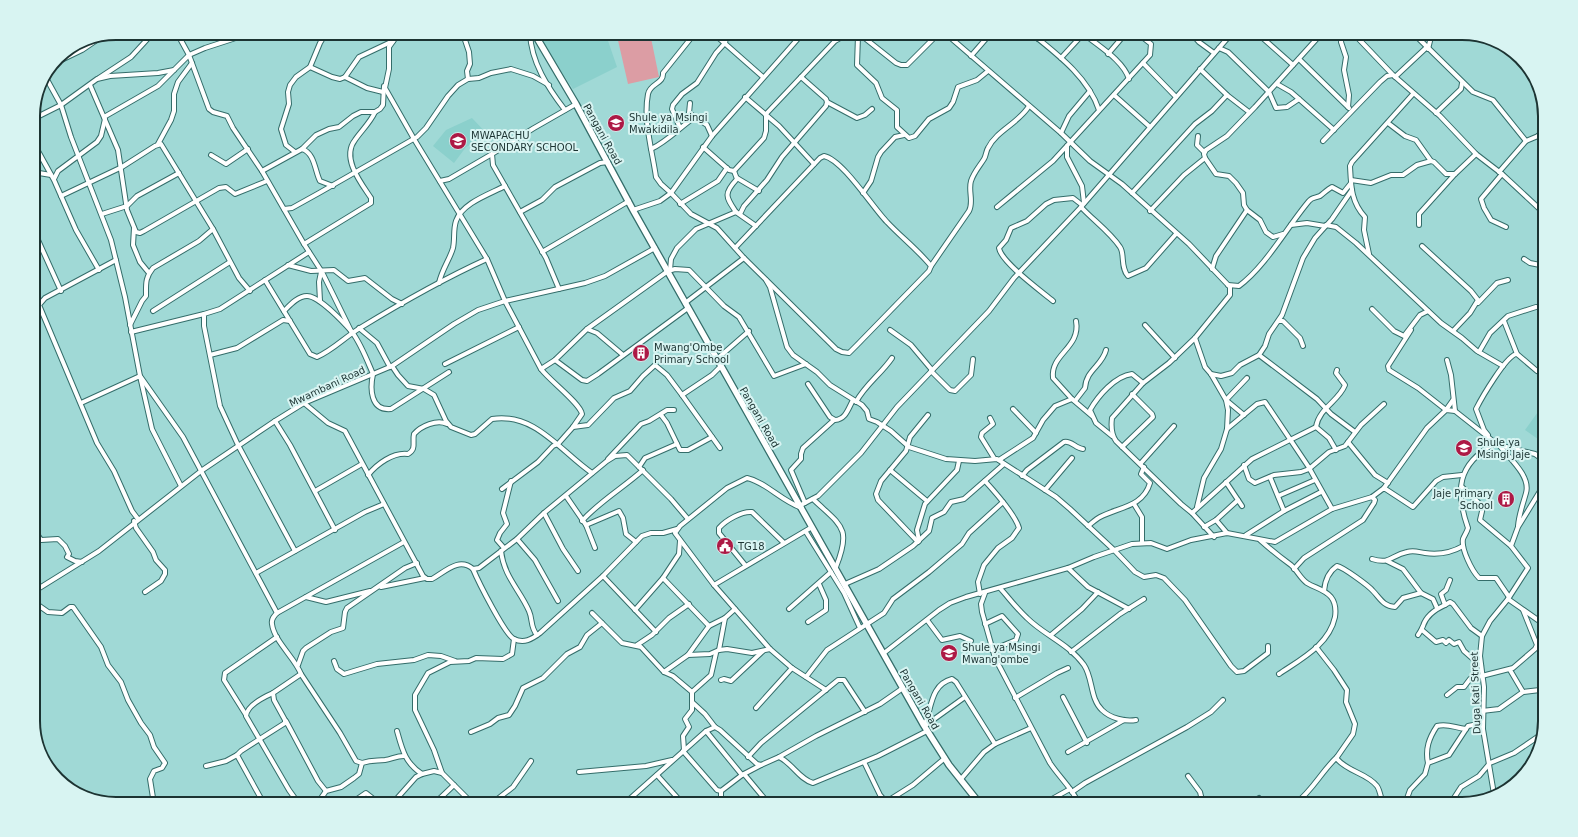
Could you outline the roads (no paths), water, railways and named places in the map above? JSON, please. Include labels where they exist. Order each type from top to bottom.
[{"type":"main road","name":"Pangani Road","points":[[538,40],[576,104],[633,210],[669,270],[717,359],[802,506],[833,570],[845,584],[926,729],[944,758],[975,797]]},
{"type":"street","points":[[40,115],[61,106],[97,79],[131,58],[148,40]]},
{"type":"street","points":[[181,40],[189,55],[209,109],[213,112],[226,114],[322,272],[373,374],[371,385],[372,396],[378,407],[385,410],[391,409],[449,372]]},
{"type":"street","points":[[54,180],[58,171],[97,142],[101,136],[105,118],[158,86],[176,70],[189,55],[230,40]]},
{"type":"street","points":[[295,152],[286,145],[281,134],[281,124],[289,104],[288,92],[290,85],[296,77],[310,67],[322,40]]},
{"type":"street","points":[[465,40],[470,57],[470,64],[467,71],[468,79]]},
{"type":"street","points":[[531,40],[532,53],[541,73],[565,110]]},
{"type":"street","points":[[689,40],[663,73],[663,78],[661,81],[650,89],[647,115],[656,177],[691,214],[717,228],[766,280],[836,349],[842,352],[849,353],[929,271],[930,266],[972,206],[970,192],[971,180],[977,167],[984,159],[988,147],[1010,124],[1025,114],[1030,106]]},
{"type":"street","points":[[721,40],[762,77]]},
{"type":"street","points":[[680,128],[672,109],[673,105],[682,94],[697,83],[726,40]]},
{"type":"street","points":[[633,210],[660,201],[671,193],[712,136],[762,77],[796,40]]},
{"type":"street","points":[[734,171],[764,138],[766,131],[766,114],[837,40]]},
{"type":"street","points":[[858,40],[857,65],[876,83],[882,98],[897,110],[897,127],[909,138],[916,136],[929,119],[949,108],[953,102],[958,87],[977,80],[988,71]]},
{"type":"street","points":[[868,40],[901,66],[910,64],[930,40]]},
{"type":"street","points":[[953,40],[1061,133],[1068,144],[1132,193],[1212,269],[1228,285],[1231,291],[1230,295],[1195,338],[1175,358],[1143,383],[1112,418],[1112,436]]},
{"type":"street","points":[[971,56],[985,40]]},
{"type":"street","points":[[1039,40],[1061,58],[1090,91],[1095,98],[1099,110]]},
{"type":"street","points":[[1061,58],[1078,40]]},
{"type":"street","points":[[1092,40],[1122,67],[1127,73],[1129,79]]},
{"type":"street","points":[[1108,54],[1120,40]]},
{"type":"street","points":[[997,207],[1043,169],[1144,63],[1150,55],[1151,44],[1146,40]]},
{"type":"street","points":[[1199,40],[1214,54]]},
{"type":"street","points":[[802,506],[813,499],[845,470],[882,425],[931,370],[989,311],[1014,278],[1082,205],[1226,40]]},
{"type":"street","points":[[1265,40],[1293,65]]},
{"type":"street","points":[[1204,152],[1227,136],[1270,92],[1315,40]]},
{"type":"street","points":[[1341,40],[1346,57],[1344,70],[1349,95],[1348,107]]},
{"type":"street","points":[[1360,40],[1394,76],[1436,113],[1476,154],[1500,173],[1538,208]]},
{"type":"street","points":[[1420,40],[1473,92],[1489,97],[1493,100],[1526,140]]},
{"type":"street","points":[[1323,141],[1387,76],[1394,76],[1428,48],[1430,40]]},
{"type":"street","points":[[345,78],[359,58],[393,41]]},
{"type":"street","points":[[304,244],[371,203],[371,198],[355,172],[351,160],[351,150],[355,139],[362,133],[375,112],[383,105],[383,92],[389,68],[388,52],[393,41]]},
{"type":"street","points":[[71,55],[90,44]]},
{"type":"street","points":[[1219,48],[1228,52],[1270,92],[1274,106],[1277,108],[1288,107],[1299,99]]},
{"type":"street","points":[[1299,59],[1352,111]]},
{"type":"street","points":[[60,196],[122,167],[158,144],[174,111],[174,94],[178,82],[192,63]]},
{"type":"street","points":[[1144,63],[1160,78],[1176,97]]},
{"type":"street","points":[[310,67],[332,77],[340,79],[345,78],[366,88],[383,92]]},
{"type":"street","points":[[284,209],[292,208],[333,186],[414,139],[426,128],[448,96],[458,85],[468,79],[479,78],[491,73],[511,69],[532,76],[548,85]]},
{"type":"street","points":[[1200,69],[1227,95],[1249,112]]},
{"type":"street","points":[[97,79],[110,76],[158,73],[176,70]]},
{"type":"street","points":[[801,77],[827,102],[857,118],[865,115],[872,109]]},
{"type":"street","points":[[48,82],[61,106],[102,214],[116,260],[152,430],[181,486]]},
{"type":"street","points":[[1436,113],[1460,89],[1462,82]]},
{"type":"street","points":[[385,84],[414,139],[487,259],[505,301],[541,368],[549,379],[581,411],[582,414],[558,444],[553,446],[538,462],[502,489]]},
{"type":"street","points":[[1277,84],[1291,92],[1334,130]]},
{"type":"street","points":[[90,85],[118,150],[122,167],[127,206],[136,232],[140,233],[219,188],[226,187],[235,194],[267,181]]},
{"type":"street","points":[[1061,133],[1069,116],[1090,91]]},
{"type":"street","points":[[1369,254],[1364,230],[1365,217],[1354,203],[1351,181],[1352,162],[1413,94]]},
{"type":"street","points":[[1114,95],[1150,127]]},
{"type":"street","points":[[1132,193],[1195,124],[1212,111],[1227,95]]},
{"type":"street","points":[[745,98],[766,114],[795,142],[814,164]]},
{"type":"street","points":[[669,270],[671,259],[677,248],[696,229],[708,223],[716,222],[732,213],[738,213],[759,190],[782,157],[826,106],[827,102]]},
{"type":"street","points":[[690,103],[689,113],[707,125],[712,136]]},
{"type":"street","points":[[440,181],[449,180],[576,104]]},
{"type":"street","points":[[262,171],[302,149],[316,135],[329,129],[339,127],[353,116],[361,112],[375,112]]},
{"type":"street","points":[[651,149],[663,144],[680,128],[696,117]]},
{"type":"street","points":[[1388,123],[1405,136],[1416,140],[1431,161],[1434,162],[1446,174],[1455,174]]},
{"type":"street","points":[[863,193],[871,181],[878,157],[881,152],[895,137],[904,135]]},
{"type":"street","points":[[1198,136],[1197,145],[1204,152],[1205,158],[1216,174],[1228,176],[1236,183],[1243,193],[1244,205],[1247,210],[1260,220],[1266,232],[1273,236],[1283,234]]},
{"type":"street","points":[[1506,227],[1491,220],[1481,199],[1526,140],[1538,136]]},
{"type":"street","points":[[158,144],[163,147],[213,230],[239,278],[250,291]]},
{"type":"street","points":[[1068,144],[1067,157],[1082,186],[1082,205]]},
{"type":"street","points":[[703,147],[727,168],[734,171],[737,178],[759,190]]},
{"type":"street","points":[[211,155],[226,164],[248,149]]},
{"type":"street","points":[[302,149],[306,150],[311,156],[320,182],[333,186]]},
{"type":"street","points":[[492,154],[493,165],[542,252],[559,289]]},
{"type":"street","points":[[1419,225],[1419,214],[1455,174],[1476,154]]},
{"type":"street","points":[[40,155],[54,180],[76,230],[99,270]]},
{"type":"street","points":[[735,248],[820,158],[828,157],[863,193],[886,222],[930,266]]},
{"type":"street","points":[[1150,211],[1184,174],[1205,158]]},
{"type":"street","points":[[1351,181],[1371,183],[1391,175],[1403,175],[1417,165],[1431,161]]},
{"type":"street","points":[[520,212],[542,200],[555,187],[600,163],[608,162]]},
{"type":"street","points":[[680,204],[718,181],[727,168]]},
{"type":"street","points":[[40,173],[51,175]]},
{"type":"street","points":[[102,214],[127,206],[137,196],[179,173]]},
{"type":"street","points":[[737,178],[726,192],[726,196],[738,213],[756,226]]},
{"type":"street","points":[[446,192],[449,180]]},
{"type":"street","points":[[1228,285],[1240,285],[1275,248],[1283,234],[1309,200],[1318,197],[1332,187],[1343,193],[1351,181]]},
{"type":"street","points":[[439,282],[442,269],[452,249],[454,231],[459,213],[505,186]]},
{"type":"street","points":[[1211,374],[1221,376],[1232,373],[1240,365],[1259,354],[1265,346],[1269,334],[1279,320],[1303,258],[1352,190]]},
{"type":"street","points":[[1053,301],[1000,253],[999,248],[1006,240],[1011,228],[1027,221],[1046,204],[1054,200],[1073,198],[1082,205],[1121,248],[1123,265],[1128,276],[1146,268],[1176,234]]},
{"type":"street","points":[[542,252],[629,201]]},
{"type":"street","points":[[287,215],[292,208]]},
{"type":"street","points":[[1212,269],[1216,256],[1247,210]]},
{"type":"street","points":[[1291,225],[1307,223],[1336,227],[1369,254],[1441,324],[1453,331],[1479,352],[1503,366]]},
{"type":"street","points":[[134,228],[133,245],[140,262],[149,273]]},
{"type":"street","points":[[130,325],[146,296],[145,286],[149,273],[154,268],[213,230]]},
{"type":"street","points":[[40,245],[60,291]]},
{"type":"street","points":[[1422,246],[1471,291],[1477,298],[1478,303]]},
{"type":"street","name":"Mwambani Road","points":[[40,588],[99,551],[181,486],[238,445],[304,403],[391,367],[472,313],[505,301],[584,283],[605,276],[655,248]]},
{"type":"street","points":[[131,332],[220,309],[309,252]]},
{"type":"street","points":[[555,360],[582,380],[587,381],[687,305],[744,258]]},
{"type":"street","points":[[265,280],[303,344],[313,356],[317,357],[324,354],[359,328],[439,282],[487,259]]},
{"type":"street","points":[[1524,259],[1530,263],[1538,265]]},
{"type":"street","points":[[40,304],[45,298],[108,266],[116,260]]},
{"type":"street","points":[[153,310],[230,262]]},
{"type":"street","points":[[288,265],[311,272],[334,270],[348,281],[365,278],[392,299],[402,304]]},
{"type":"street","points":[[108,266],[118,267]]},
{"type":"street","points":[[541,368],[555,360],[587,329],[599,322],[669,270],[689,270],[724,306],[739,317],[770,372],[774,376],[806,364]]},
{"type":"street","points":[[320,301],[320,282],[322,272]]},
{"type":"street","points":[[766,280],[770,287],[787,347],[794,355],[830,385],[865,408],[869,419],[882,425],[907,446],[946,460],[975,461],[994,458],[1045,490],[1070,509],[1139,575],[1144,577],[1156,575],[1164,578],[1185,600],[1231,666],[1237,672],[1244,671],[1268,653],[1268,646]]},
{"type":"street","points":[[1453,331],[1497,283],[1508,280]]},
{"type":"street","points":[[284,311],[294,302],[305,296],[309,296],[320,301],[352,333]]},
{"type":"street","points":[[1479,352],[1490,333],[1515,312],[1521,312],[1536,307]]},
{"type":"street","points":[[1372,309],[1394,331],[1404,336],[1420,315],[1428,311]]},
{"type":"street","points":[[40,310],[97,443],[138,519]]},
{"type":"street","points":[[204,314],[204,326],[220,406],[238,445],[295,551]]},
{"type":"street","points":[[210,355],[237,348],[283,320],[290,321]]},
{"type":"street","points":[[1076,320],[1077,333],[1073,343],[1053,368],[1053,378],[1073,400],[1092,416]]},
{"type":"street","points":[[1279,320],[1300,338],[1303,346]]},
{"type":"street","points":[[1504,321],[1518,354],[1537,371]]},
{"type":"street","points":[[597,333],[596,326],[599,322]]},
{"type":"street","points":[[1145,324],[1175,358]]},
{"type":"street","points":[[444,364],[519,327]]},
{"type":"street","points":[[359,328],[377,343],[391,367],[408,386],[424,389],[435,397],[448,424]]},
{"type":"street","points":[[587,329],[597,333],[623,355]]},
{"type":"street","points":[[890,330],[894,335],[911,345],[931,370],[950,390],[956,391],[972,375],[973,359]]},
{"type":"street","points":[[1411,330],[1388,366],[1389,370],[1418,388],[1446,410],[1455,411],[1496,443],[1538,456]]},
{"type":"street","points":[[717,359],[748,331]]},
{"type":"street","points":[[1195,338],[1205,367],[1211,374],[1226,400],[1228,410],[1227,429],[1222,449],[1204,478],[1197,507]]},
{"type":"street","points":[[999,460],[1028,443],[1036,433],[1043,420],[1056,406],[1073,400],[1085,388],[1085,381],[1104,357],[1106,350]]},
{"type":"street","points":[[1259,354],[1317,399],[1356,432]]},
{"type":"street","points":[[1518,354],[1511,356],[1503,366],[1476,409],[1484,430],[1525,478],[1527,491],[1520,509],[1518,527]]},
{"type":"street","points":[[802,506],[791,470],[801,459],[803,448],[834,420],[838,420],[847,414],[854,401],[864,388],[878,376],[892,358]]},
{"type":"street","points":[[1447,360],[1451,375],[1455,411]]},
{"type":"street","points":[[573,427],[588,425],[614,398],[630,391],[643,376],[656,365],[667,375],[720,448]]},
{"type":"street","points":[[682,395],[712,375],[721,366]]},
{"type":"street","points":[[1316,427],[1317,420],[1326,408],[1339,396],[1345,385],[1336,373],[1337,370]]},
{"type":"street","points":[[1143,383],[1132,374],[1127,375],[1106,390],[1090,410],[1092,416],[1096,423],[1141,463],[1175,499],[1192,513],[1214,536]]},
{"type":"street","points":[[81,403],[140,376]]},
{"type":"street","points":[[140,376],[183,437],[277,613]]},
{"type":"street","points":[[1226,400],[1247,378]]},
{"type":"street","points":[[808,384],[834,420]]},
{"type":"street","points":[[1122,447],[1153,417],[1152,414],[1132,394]]},
{"type":"street","points":[[1226,400],[1244,415]]},
{"type":"street","points":[[884,653],[950,603],[1068,568],[1094,557],[1142,542],[1158,544],[1167,550],[1191,540],[1227,533],[1246,535],[1260,540],[1275,542],[1280,540],[1332,509],[1372,497],[1384,488],[1427,428],[1446,410],[1453,400]]},
{"type":"street","points":[[1227,429],[1257,404],[1265,402],[1309,469],[1332,509]]},
{"type":"street","points":[[304,403],[328,423],[343,429],[425,578]]},
{"type":"street","points":[[1244,465],[1249,479],[1252,482],[1276,475],[1301,472],[1309,469],[1329,452],[1341,448],[1348,442],[1384,404]]},
{"type":"street","points":[[607,461],[611,454],[641,424],[661,415],[667,410],[674,410]]},
{"type":"street","points":[[1014,410],[1036,433]]},
{"type":"street","points":[[661,415],[667,422],[680,450],[688,450],[712,438]]},
{"type":"street","points":[[918,542],[878,500],[876,494],[877,487],[903,456],[910,437],[928,415]]},
{"type":"street","points":[[368,475],[374,468],[391,457],[401,453],[408,454],[412,452],[414,447],[414,434],[422,427],[440,422],[448,424],[471,435],[475,434],[492,419],[514,418],[542,432],[558,444],[576,462],[592,472]]},
{"type":"street","points":[[990,418],[993,424],[982,433],[981,437],[994,458]]},
{"type":"street","points":[[275,421],[315,491],[335,530]]},
{"type":"street","points":[[1141,463],[1174,426]]},
{"type":"street","points":[[1192,513],[1252,459],[1291,441],[1316,427]]},
{"type":"street","points":[[1316,427],[1329,438],[1336,450]]},
{"type":"street","points":[[1022,476],[1027,470],[1064,442],[1070,442],[1082,449]]},
{"type":"street","points":[[1348,442],[1375,474],[1388,483]]},
{"type":"street","points":[[1496,443],[1483,450],[1462,475],[1462,511],[1468,528],[1463,539],[1463,546],[1469,564],[1479,578],[1496,578],[1509,598],[1538,620]]},
{"type":"street","points":[[640,467],[645,458],[677,444]]},
{"type":"street","points":[[473,569],[479,568],[517,539],[544,513],[566,496],[592,472],[615,456],[627,455],[643,470],[688,519]]},
{"type":"street","points":[[1045,490],[1072,458]]},
{"type":"street","points":[[918,542],[917,530],[927,501],[957,470],[959,461]]},
{"type":"street","points":[[315,491],[362,464]]},
{"type":"street","points":[[845,584],[879,569],[918,542],[929,531],[932,518],[944,512],[951,502],[964,499],[1004,464]]},
{"type":"street","points":[[1088,526],[1101,517],[1134,504],[1150,485],[1141,474],[1144,467]]},
{"type":"street","points":[[582,521],[595,507],[623,488],[643,470]]},
{"type":"street","points":[[890,470],[927,501]]},
{"type":"street","points":[[1384,488],[1412,507],[1432,485],[1443,477],[1462,475]]},
{"type":"street","points":[[306,597],[326,602],[362,594],[378,588],[425,578],[432,579],[460,563],[466,563],[473,569],[506,630],[514,639],[524,641],[532,639],[603,576],[636,542],[648,533],[664,533],[676,529],[727,488],[747,478],[760,482],[779,497],[802,506]]},
{"type":"street","points":[[1270,478],[1284,511]]},
{"type":"street","points":[[1278,496],[1315,480]]},
{"type":"street","points":[[512,481],[503,513],[507,524],[497,537],[497,540],[502,550],[504,567],[529,611],[531,626],[537,634]]},
{"type":"street","points":[[985,481],[1017,521],[1019,528],[1012,538],[998,548],[984,565],[978,582],[982,593],[981,604],[992,650],[1015,698],[1050,763],[1076,797]]},
{"type":"street","points":[[1226,482],[1242,506]]},
{"type":"street","points":[[1462,487],[1483,507],[1480,520],[1511,546],[1518,527],[1538,494]]},
{"type":"street","points":[[1246,535],[1284,511],[1321,492]]},
{"type":"street","points":[[566,496],[586,525],[596,548]]},
{"type":"street","points":[[1294,569],[1304,558],[1363,520],[1374,503],[1375,500],[1372,497]]},
{"type":"street","points":[[789,610],[833,570],[844,546],[842,531],[834,519],[813,499]]},
{"type":"street","points":[[1204,527],[1216,520],[1238,500]]},
{"type":"street","points":[[806,677],[827,650],[884,613],[893,599],[929,572],[962,544],[969,533],[1003,502]]},
{"type":"street","points":[[256,573],[365,512],[384,504]]},
{"type":"street","points":[[1134,504],[1142,517],[1142,542]]},
{"type":"street","points":[[586,525],[619,511],[623,518],[626,534],[636,542]]},
{"type":"street","points":[[745,565],[719,533],[719,528],[728,521],[744,513],[752,512],[784,543]]},
{"type":"street","points":[[544,513],[563,548],[578,571]]},
{"type":"street","points":[[134,514],[135,522],[165,574],[160,581],[145,592]]},
{"type":"street","points":[[1216,520],[1227,533]]},
{"type":"street","points":[[714,585],[745,565],[806,532],[812,527]]},
{"type":"street","points":[[676,529],[675,533],[680,541],[767,649],[792,668],[826,690]]},
{"type":"street","points":[[806,532],[833,570],[860,628]]},
{"type":"street","points":[[40,538],[41,540],[58,539],[67,549],[69,554],[67,557],[75,561],[82,562]]},
{"type":"street","points":[[517,539],[534,560],[558,601]]},
{"type":"street","points":[[1260,540],[1294,569],[1307,583],[1324,591],[1332,598],[1336,612],[1330,632],[1316,647],[1291,667],[1279,674]]},
{"type":"street","points":[[635,610],[663,578],[679,554],[680,541]]},
{"type":"street","points":[[362,764],[356,760],[301,674],[298,665],[277,637],[272,623],[277,613],[404,542]]},
{"type":"street","points":[[1387,561],[1407,552],[1417,550],[1432,554],[1451,553],[1463,546]]},
{"type":"street","name":"Duga Kati Street","points":[[1493,790],[1483,729],[1482,711],[1484,698],[1480,656],[1482,636],[1490,621],[1509,598],[1528,568],[1511,546]]},
{"type":"street","points":[[1372,559],[1387,561],[1403,570],[1421,593],[1433,598],[1437,608]]},
{"type":"street","points":[[298,665],[303,651],[306,648],[331,632],[343,628],[345,610],[405,568],[417,563]]},
{"type":"street","points":[[1324,591],[1328,576],[1332,569],[1338,566],[1373,590],[1379,600],[1391,607],[1394,607],[1404,598],[1421,593]]},
{"type":"street","points":[[1068,568],[1088,587],[1129,609]]},
{"type":"street","points":[[603,576],[656,632]]},
{"type":"street","points":[[663,578],[689,604],[697,616],[709,626]]},
{"type":"street","points":[[1445,605],[1441,594],[1446,590],[1450,580]]},
{"type":"street","points":[[808,622],[826,610],[826,600],[819,584]]},
{"type":"street","points":[[1000,588],[1027,619],[1051,635],[1084,664],[1098,705],[1108,714],[1124,720],[1136,720]]},
{"type":"street","points":[[1051,635],[1098,592]]},
{"type":"street","points":[[1071,652],[1144,599]]},
{"type":"street","points":[[1418,635],[1422,630],[1423,624],[1437,608],[1450,602],[1471,628],[1482,636]]},
{"type":"street","points":[[592,613],[622,643],[627,646],[637,645],[656,632],[669,618],[689,604]]},
{"type":"street","points":[[40,606],[48,612],[62,613],[70,607],[74,607],[101,647],[108,665],[121,682],[128,700],[141,723],[150,735],[154,747],[165,763],[162,768],[154,771],[150,779],[153,797]]},
{"type":"street","points":[[664,672],[688,655],[709,626],[725,618],[735,609]]},
{"type":"street","points":[[1447,695],[1457,687],[1464,687],[1470,679],[1482,675],[1510,670],[1535,649],[1537,645],[1523,609]]},
{"type":"street","points":[[985,624],[1002,616],[1018,634],[1016,640],[992,650]]},
{"type":"street","points":[[721,791],[717,790],[684,751],[683,736],[689,727],[685,719],[692,710],[692,692],[711,675],[725,618]]},
{"type":"street","points":[[927,620],[942,640],[960,636],[971,641]]},
{"type":"street","points":[[471,732],[490,724],[498,718],[508,715],[515,706],[523,688],[543,678],[567,654],[580,647],[587,635],[602,623]]},
{"type":"street","points":[[1422,630],[1436,642],[1443,640],[1446,643],[1449,640],[1454,644],[1459,642],[1464,651],[1481,666]]},
{"type":"street","points":[[277,637],[225,673],[224,680],[261,739],[289,790],[294,797]]},
{"type":"street","points":[[466,797],[442,773],[434,750],[415,710],[415,695],[428,673],[455,662],[469,661],[476,658],[508,657],[512,654],[514,639]]},
{"type":"street","points":[[637,645],[646,651],[664,672],[673,676],[692,692]]},
{"type":"street","points":[[1302,797],[1310,790],[1353,734],[1355,724],[1346,702],[1347,690],[1316,647]]},
{"type":"street","points":[[688,655],[710,654],[718,651],[752,653],[767,649]]},
{"type":"street","points":[[721,680],[724,679],[731,681],[734,679],[743,669],[767,649]]},
{"type":"street","points":[[334,661],[337,669],[344,674],[377,664],[414,660],[428,655],[440,656],[455,662]]},
{"type":"street","points":[[756,708],[792,668]]},
{"type":"street","points":[[1015,698],[1068,668]]},
{"type":"street","points":[[1510,670],[1523,692]]},
{"type":"street","points":[[246,716],[248,710],[263,698],[301,674]]},
{"type":"street","points":[[926,729],[932,698],[947,680],[952,679],[956,682],[995,744]]},
{"type":"street","points":[[748,757],[761,743],[838,680],[844,680],[865,712]]},
{"type":"street","points":[[721,791],[743,774],[779,757],[880,704],[903,688]]},
{"type":"street","points":[[1482,711],[1499,709],[1523,692],[1538,690]]},
{"type":"street","points":[[273,693],[274,700],[318,782],[326,792]]},
{"type":"street","points":[[779,757],[785,760],[807,781],[813,783],[864,762],[926,729],[965,697]]},
{"type":"street","points":[[1063,697],[1087,743]]},
{"type":"street","points":[[1057,797],[1187,727],[1211,712],[1223,700]]},
{"type":"street","points":[[692,702],[705,714],[715,727],[725,734],[748,757],[761,765]]},
{"type":"street","points":[[206,766],[226,761],[237,755],[283,726],[285,720]]},
{"type":"street","points":[[1068,752],[1087,743],[1124,720]]},
{"type":"street","points":[[1408,797],[1410,790],[1425,774],[1428,763],[1426,753],[1427,747],[1437,726],[1450,725],[1456,728],[1466,728],[1473,725],[1483,729]]},
{"type":"street","points":[[632,797],[706,731],[715,727]]},
{"type":"street","points":[[961,779],[984,752],[995,744],[1031,728]]},
{"type":"street","points":[[1428,763],[1449,755],[1466,728]]},
{"type":"street","points":[[396,731],[404,756],[415,769],[422,774]]},
{"type":"street","points":[[706,731],[763,797]]},
{"type":"street","points":[[1455,797],[1461,787],[1479,776],[1490,763],[1514,753],[1536,738]]},
{"type":"street","points":[[237,755],[260,797]]},
{"type":"street","points":[[322,797],[326,792],[348,784],[358,774],[362,764],[376,759],[384,760],[396,756],[404,756]]},
{"type":"street","points":[[1337,756],[1341,764],[1367,777],[1377,786],[1381,797]]},
{"type":"street","points":[[894,797],[913,785],[944,758]]},
{"type":"street","points":[[578,772],[646,766],[674,760]]},
{"type":"street","points":[[500,797],[513,787],[531,761]]},
{"type":"street","points":[[864,762],[882,797]]},
{"type":"street","points":[[399,797],[422,774],[434,771],[442,773]]},
{"type":"street","points":[[657,775],[677,797]]},
{"type":"street","points":[[1188,776],[1200,792],[1201,797]]},
{"type":"street","points":[[441,797],[454,785]]},
{"type":"street","points":[[721,791],[721,797]]},
{"type":"street","points":[[360,797],[366,793],[371,797]]},
{"type":"place","name":"Shule ya Msingi Mwakidila","points":[[616,123]]},
{"type":"place","name":"MWAPACHU SECONDARY SCHOOL","points":[[458,141]]},
{"type":"place","name":"Mwang'Ombe Primary School","points":[[641,353]]},
{"type":"place","name":"Shule ya Msingi Jaje","points":[[1464,448]]},
{"type":"place","name":"Jaje Primary School","points":[[1506,499]]},
{"type":"place","name":"TG18","points":[[725,546]]},
{"type":"place","name":"Shule ya Msingi Mwang'ombe","points":[[949,653]]}]
